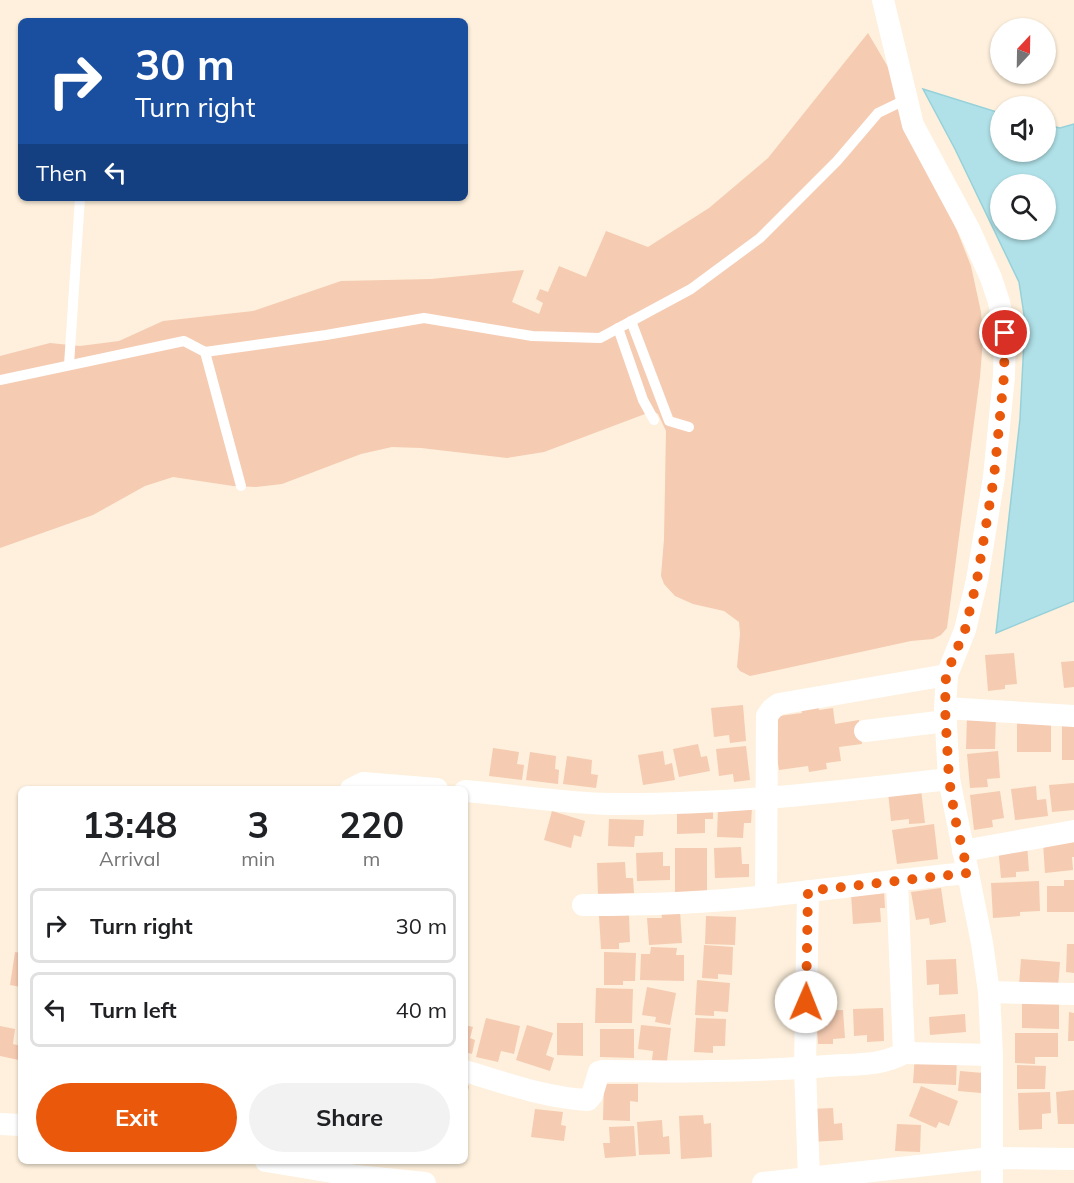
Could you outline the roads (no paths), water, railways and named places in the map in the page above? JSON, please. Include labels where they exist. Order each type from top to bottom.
[{"type":"street","points":[[883,0],[913,125],[991,278],[999,302],[1005,333],[1004,376],[994,477],[977,580],[965,630],[946,675],[945,714],[949,779],[989,992],[992,1055],[992,1183]]},
{"type":"street","points":[[766,896],[767,716],[772,709],[779,705],[946,675]]},
{"type":"street","points":[[865,732],[945,714],[1074,716]]},
{"type":"street","points":[[468,791],[608,804],[766,797],[949,779]]},
{"type":"street","points":[[357,786],[363,783],[400,786]]},
{"type":"street","points":[[963,851],[1074,831]]},
{"type":"street","points":[[583,905],[631,905],[766,896],[968,873]]},
{"type":"street","points":[[897,880],[904,1053]]},
{"type":"street","points":[[808,891],[805,1068],[809,1179]]},
{"type":"street","points":[[989,992],[1074,994]]},
{"type":"street","points":[[468,1072],[541,1093],[588,1100],[592,1095],[599,1072],[603,1071],[702,1072],[805,1068],[887,1061],[904,1053],[992,1055]]},
{"type":"street","points":[[0,1124],[18,1125]]},
{"type":"street","points":[[763,1183],[991,1158],[1074,1159]]},
{"type":"street","points":[[284,1164],[357,1176],[425,1183]]},
{"type":"lane","points":[[0,380],[184,340],[205,352],[424,318],[532,336],[600,338],[691,289],[760,237],[837,161],[878,113],[907,99]]},
{"type":"lane","points":[[69,365],[80,201]]},
{"type":"lane","points":[[631,321],[669,421],[689,427]]},
{"type":"lane","points":[[618,328],[643,400],[654,420]]},
{"type":"lane","points":[[205,352],[241,486]]},
{"type":"water","points":[[923,89],[990,110],[990,162],[1056,162],[1056,127],[1074,124],[1074,601],[996,633],[1020,419],[1025,321],[1019,282],[999,240],[1056,240],[1056,174],[990,174],[990,222]]}]
